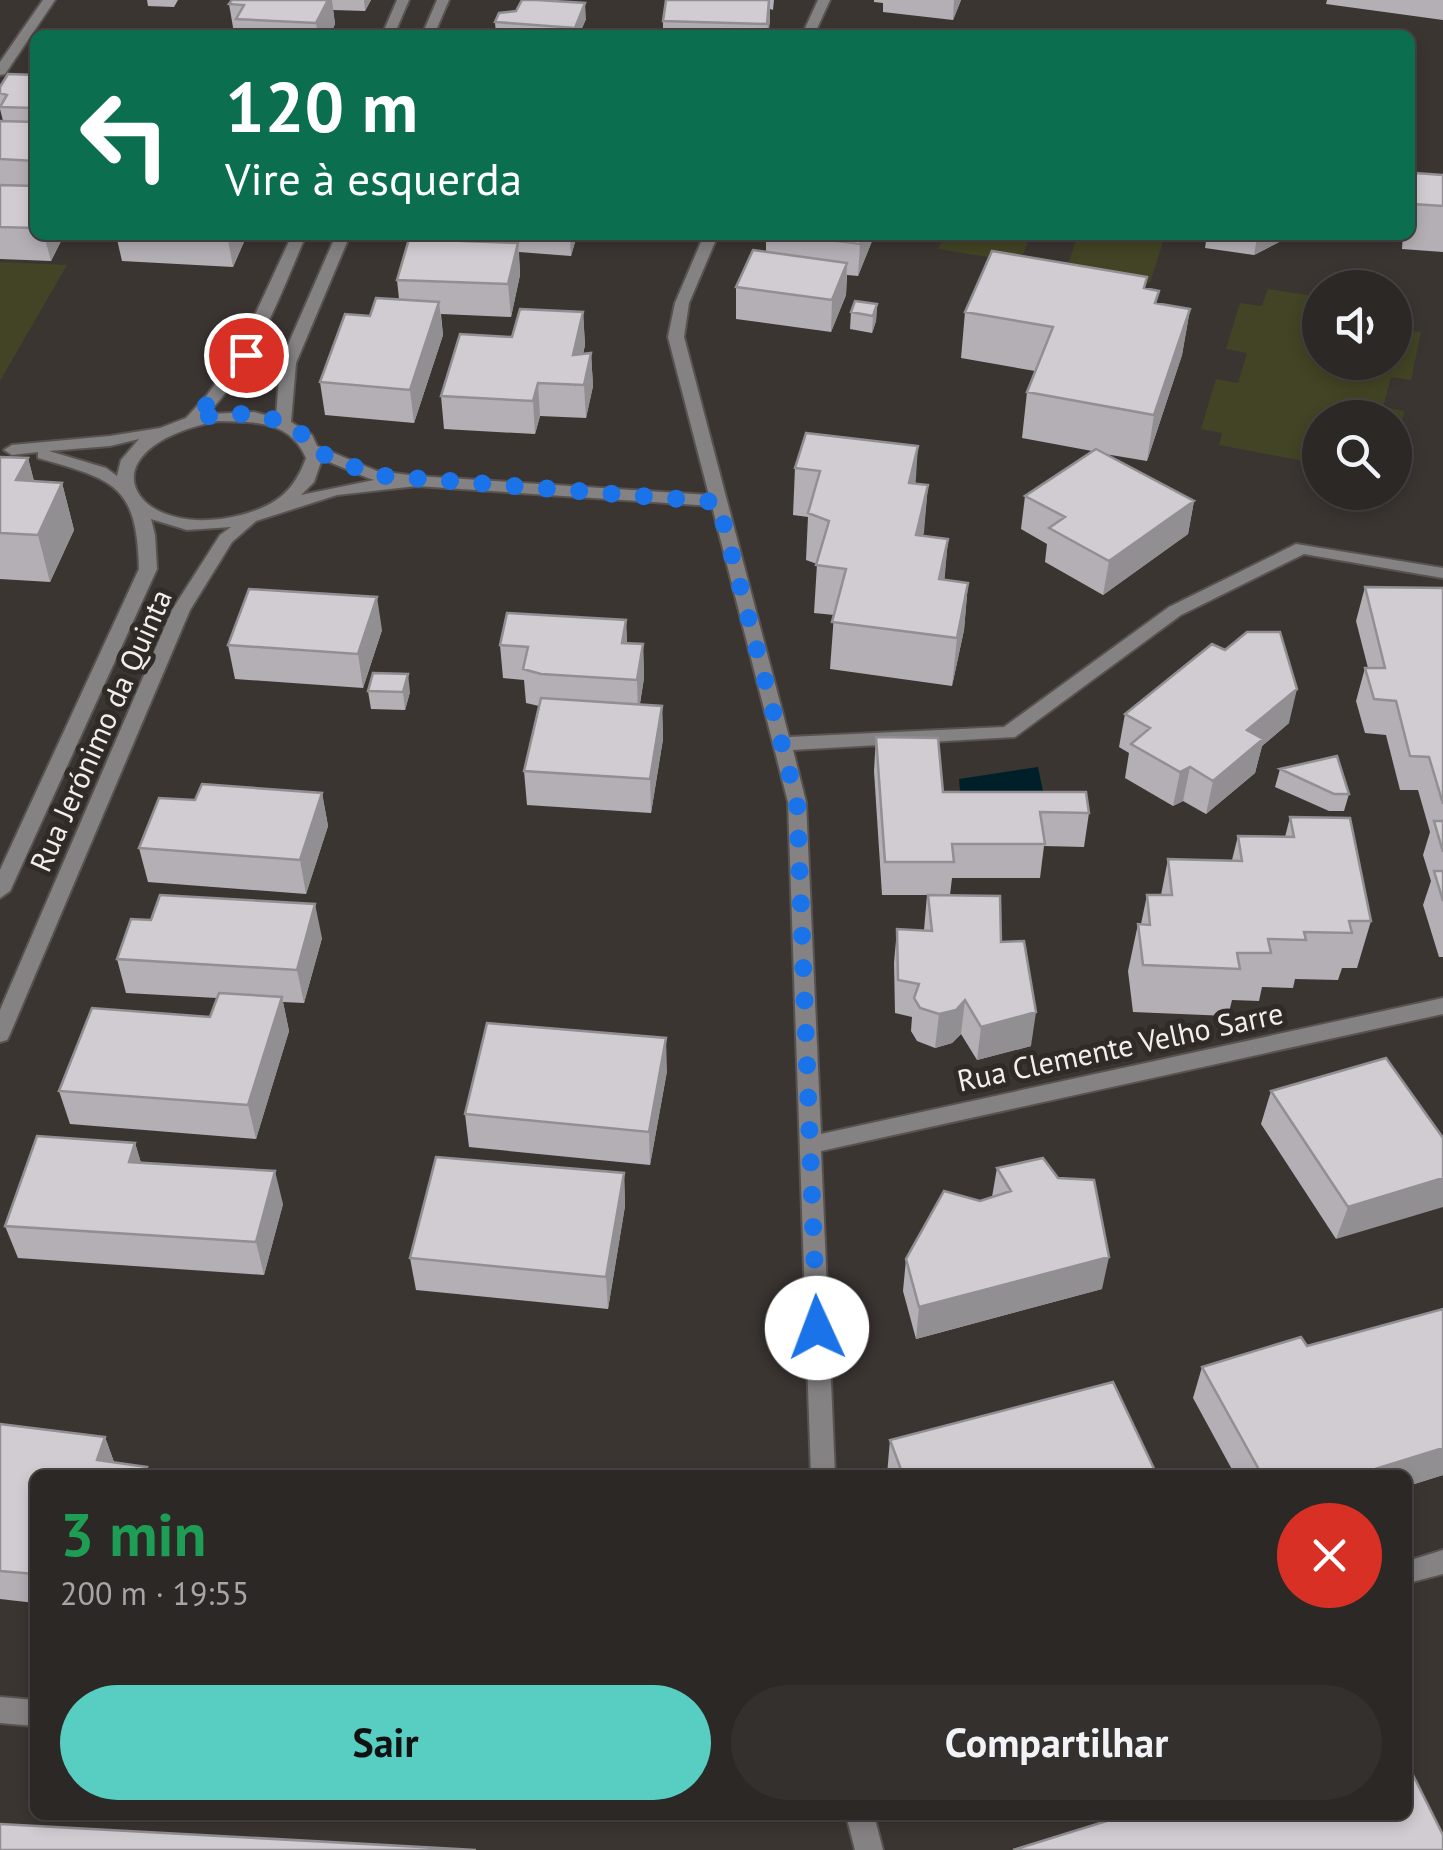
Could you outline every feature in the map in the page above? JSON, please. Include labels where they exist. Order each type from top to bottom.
[{"type":"street","points":[[0,72],[49,0]]},
{"type":"street","points":[[390,30],[403,0]]},
{"type":"street","points":[[430,30],[443,0]]},
{"type":"street","points":[[810,30],[824,0]]},
{"type":"street","name":"Rua Jerónimo da Quinta","points":[[194,418],[230,381],[246,355],[297,240]]},
{"type":"street","points":[[283,424],[288,364],[341,240]]},
{"type":"street","points":[[708,240],[682,303],[676,337],[797,802],[823,1470]]},
{"type":"street","name":"Rua Jerónimo da Quinta","points":[[0,890],[148,569],[147,535],[133,497],[126,467],[138,447],[165,428],[194,418],[233,413],[268,417],[300,432],[313,450],[313,474],[299,493],[275,510],[252,518],[218,525],[181,523],[133,497]]},
{"type":"street","points":[[6,450],[110,441],[165,428]]},
{"type":"street","points":[[6,450],[60,457],[87,466],[133,497]]},
{"type":"street","points":[[313,450],[374,475],[417,481],[718,502]]},
{"type":"street","points":[[275,510],[363,485],[417,481]]},
{"type":"street","name":"Rua Jerónimo da Quinta","points":[[0,1034],[181,610],[226,539],[252,518]]},
{"type":"street","points":[[781,744],[1008,733],[1174,611],[1302,548],[1443,573]]},
{"type":"street","name":"Rua Clemente Velho Sarre","points":[[810,1145],[1443,1006]]},
{"type":"street","points":[[1412,1571],[1443,1562]]},
{"type":"street","points":[[0,1710],[30,1713]]},
{"type":"street","points":[[861,1820],[869,1850]]},
{"type":"green space","points":[[942,240],[1029,240],[1020,262],[938,249]]},
{"type":"green space","points":[[1076,240],[1163,240],[1150,283],[1066,270]]},
{"type":"green space","points":[[0,262],[67,265],[0,381]]},
{"type":"green space","points":[[1268,289],[1302,294],[1302,380],[1390,380],[1385,400],[1302,400],[1302,461],[1219,445],[1222,433],[1201,429],[1216,379],[1238,383],[1247,353],[1226,349],[1240,303],[1262,306]]},
{"type":"green space","points":[[1412,331],[1421,332],[1412,375]]},
{"type":"water","points":[[1038,767],[1045,801],[961,803],[959,779]]},
{"type":"building","points":[[232,0],[328,0],[316,23],[236,19],[244,5],[229,4]]},
{"type":"building","points":[[522,0],[585,3],[575,28],[495,22],[499,13],[516,11]]},
{"type":"building","points":[[666,0],[769,0],[767,24],[663,21]]},
{"type":"building","points":[[8,74],[30,75],[30,108],[0,107],[7,95],[0,93]]},
{"type":"building","points":[[0,121],[30,122],[30,161],[0,159]]},
{"type":"building","points":[[1415,173],[1443,175],[1443,206],[1415,204]]},
{"type":"building","points":[[0,185],[30,186],[30,228],[0,227]]},
{"type":"building","points":[[409,240],[518,243],[508,284],[397,280]]},
{"type":"building","points":[[828,240],[861,240],[860,244]]},
{"type":"building","points":[[753,250],[847,263],[832,300],[736,287]]},
{"type":"building","points":[[992,251],[1147,277],[1144,288],[1159,291],[1155,303],[1190,309],[1154,415],[1027,392],[1053,327],[965,312]]},
{"type":"building","points":[[376,298],[439,302],[410,390],[320,382],[345,314],[370,316]]},
{"type":"building","points":[[855,301],[877,304],[873,316],[851,312]]},
{"type":"building","points":[[520,309],[583,312],[573,355],[591,353],[584,385],[538,383],[533,401],[441,396],[460,334],[512,337]]},
{"type":"building","points":[[806,433],[918,446],[909,483],[928,485],[916,535],[948,539],[939,579],[968,583],[957,638],[832,622],[846,569],[816,565],[829,521],[808,513],[820,471],[795,468]]},
{"type":"building","points":[[1096,449],[1194,501],[1109,561],[1049,528],[1065,517],[1025,496]]},
{"type":"building","points":[[0,457],[28,458],[16,480],[62,483],[38,535],[0,533]]},
{"type":"building","points":[[1365,587],[1443,588],[1443,804],[1429,757],[1410,756],[1396,701],[1374,699],[1365,668],[1385,668]]},
{"type":"building","points":[[249,589],[377,597],[358,654],[228,645]]},
{"type":"building","points":[[507,613],[626,620],[622,643],[643,644],[637,680],[541,674],[523,669],[528,647],[500,645]]},
{"type":"building","points":[[1247,632],[1280,632],[1297,689],[1247,730],[1263,739],[1213,781],[1190,767],[1180,772],[1131,744],[1150,728],[1125,714],[1212,644],[1225,650]]},
{"type":"building","points":[[373,673],[408,674],[403,692],[368,691]]},
{"type":"building","points":[[541,698],[662,706],[650,779],[524,771]]},
{"type":"building","points":[[876,737],[938,738],[943,792],[1086,792],[1089,813],[1040,812],[1045,844],[952,844],[954,862],[885,862]]},
{"type":"building","points":[[1337,756],[1349,794],[1334,794],[1280,769]]},
{"type":"building","points":[[202,784],[322,793],[300,860],[139,848],[159,798],[195,800]]},
{"type":"building","points":[[1290,817],[1350,818],[1371,921],[1349,921],[1352,933],[1304,932],[1306,940],[1268,939],[1271,953],[1237,953],[1240,969],[1143,965],[1138,924],[1150,925],[1147,895],[1172,895],[1168,859],[1242,861],[1238,836],[1294,837]]},
{"type":"building","points":[[1434,821],[1443,821],[1443,852]]},
{"type":"building","points":[[1434,871],[1443,871],[1443,901]]},
{"type":"building","points":[[160,895],[315,904],[297,970],[117,959],[131,919],[151,920]]},
{"type":"building","points":[[928,895],[1000,896],[1001,942],[1024,941],[1036,1012],[981,1027],[965,1000],[956,1010],[939,1014],[920,1008],[914,998],[919,984],[898,980],[897,929],[932,931]]},
{"type":"building","points":[[219,993],[282,997],[248,1105],[59,1091],[92,1008],[210,1017]]},
{"type":"building","points":[[487,1023],[666,1038],[649,1132],[465,1114]]},
{"type":"building","points":[[1386,1058],[1443,1138],[1443,1178],[1348,1207],[1271,1091]]},
{"type":"building","points":[[37,1136],[135,1143],[129,1162],[275,1171],[256,1242],[5,1226]]},
{"type":"building","points":[[436,1157],[624,1173],[606,1277],[410,1258]]},
{"type":"building","points":[[1043,1158],[1058,1178],[1094,1180],[1109,1257],[919,1307],[906,1259],[944,1191],[980,1201],[1011,1191],[997,1168]]},
{"type":"building","points":[[1443,1309],[1443,1448],[1372,1470],[1259,1470],[1202,1367],[1301,1337],[1307,1346]]},
{"type":"building","points":[[1113,1382],[1155,1470],[901,1470],[890,1440]]},
{"type":"building","points":[[0,1424],[105,1437],[97,1460],[147,1467],[30,1470],[30,1574],[0,1571]]},
{"type":"building","points":[[1412,1773],[1443,1835],[1443,1850],[1013,1850],[1110,1820],[1412,1820]]},
{"type":"building","points":[[0,1824],[476,1850],[0,1850]]},
{"type":"route","points":[[246,355],[230,381],[194,418],[233,413],[268,417],[300,432],[313,450],[374,475],[718,502],[797,802],[817,1328]]}]
